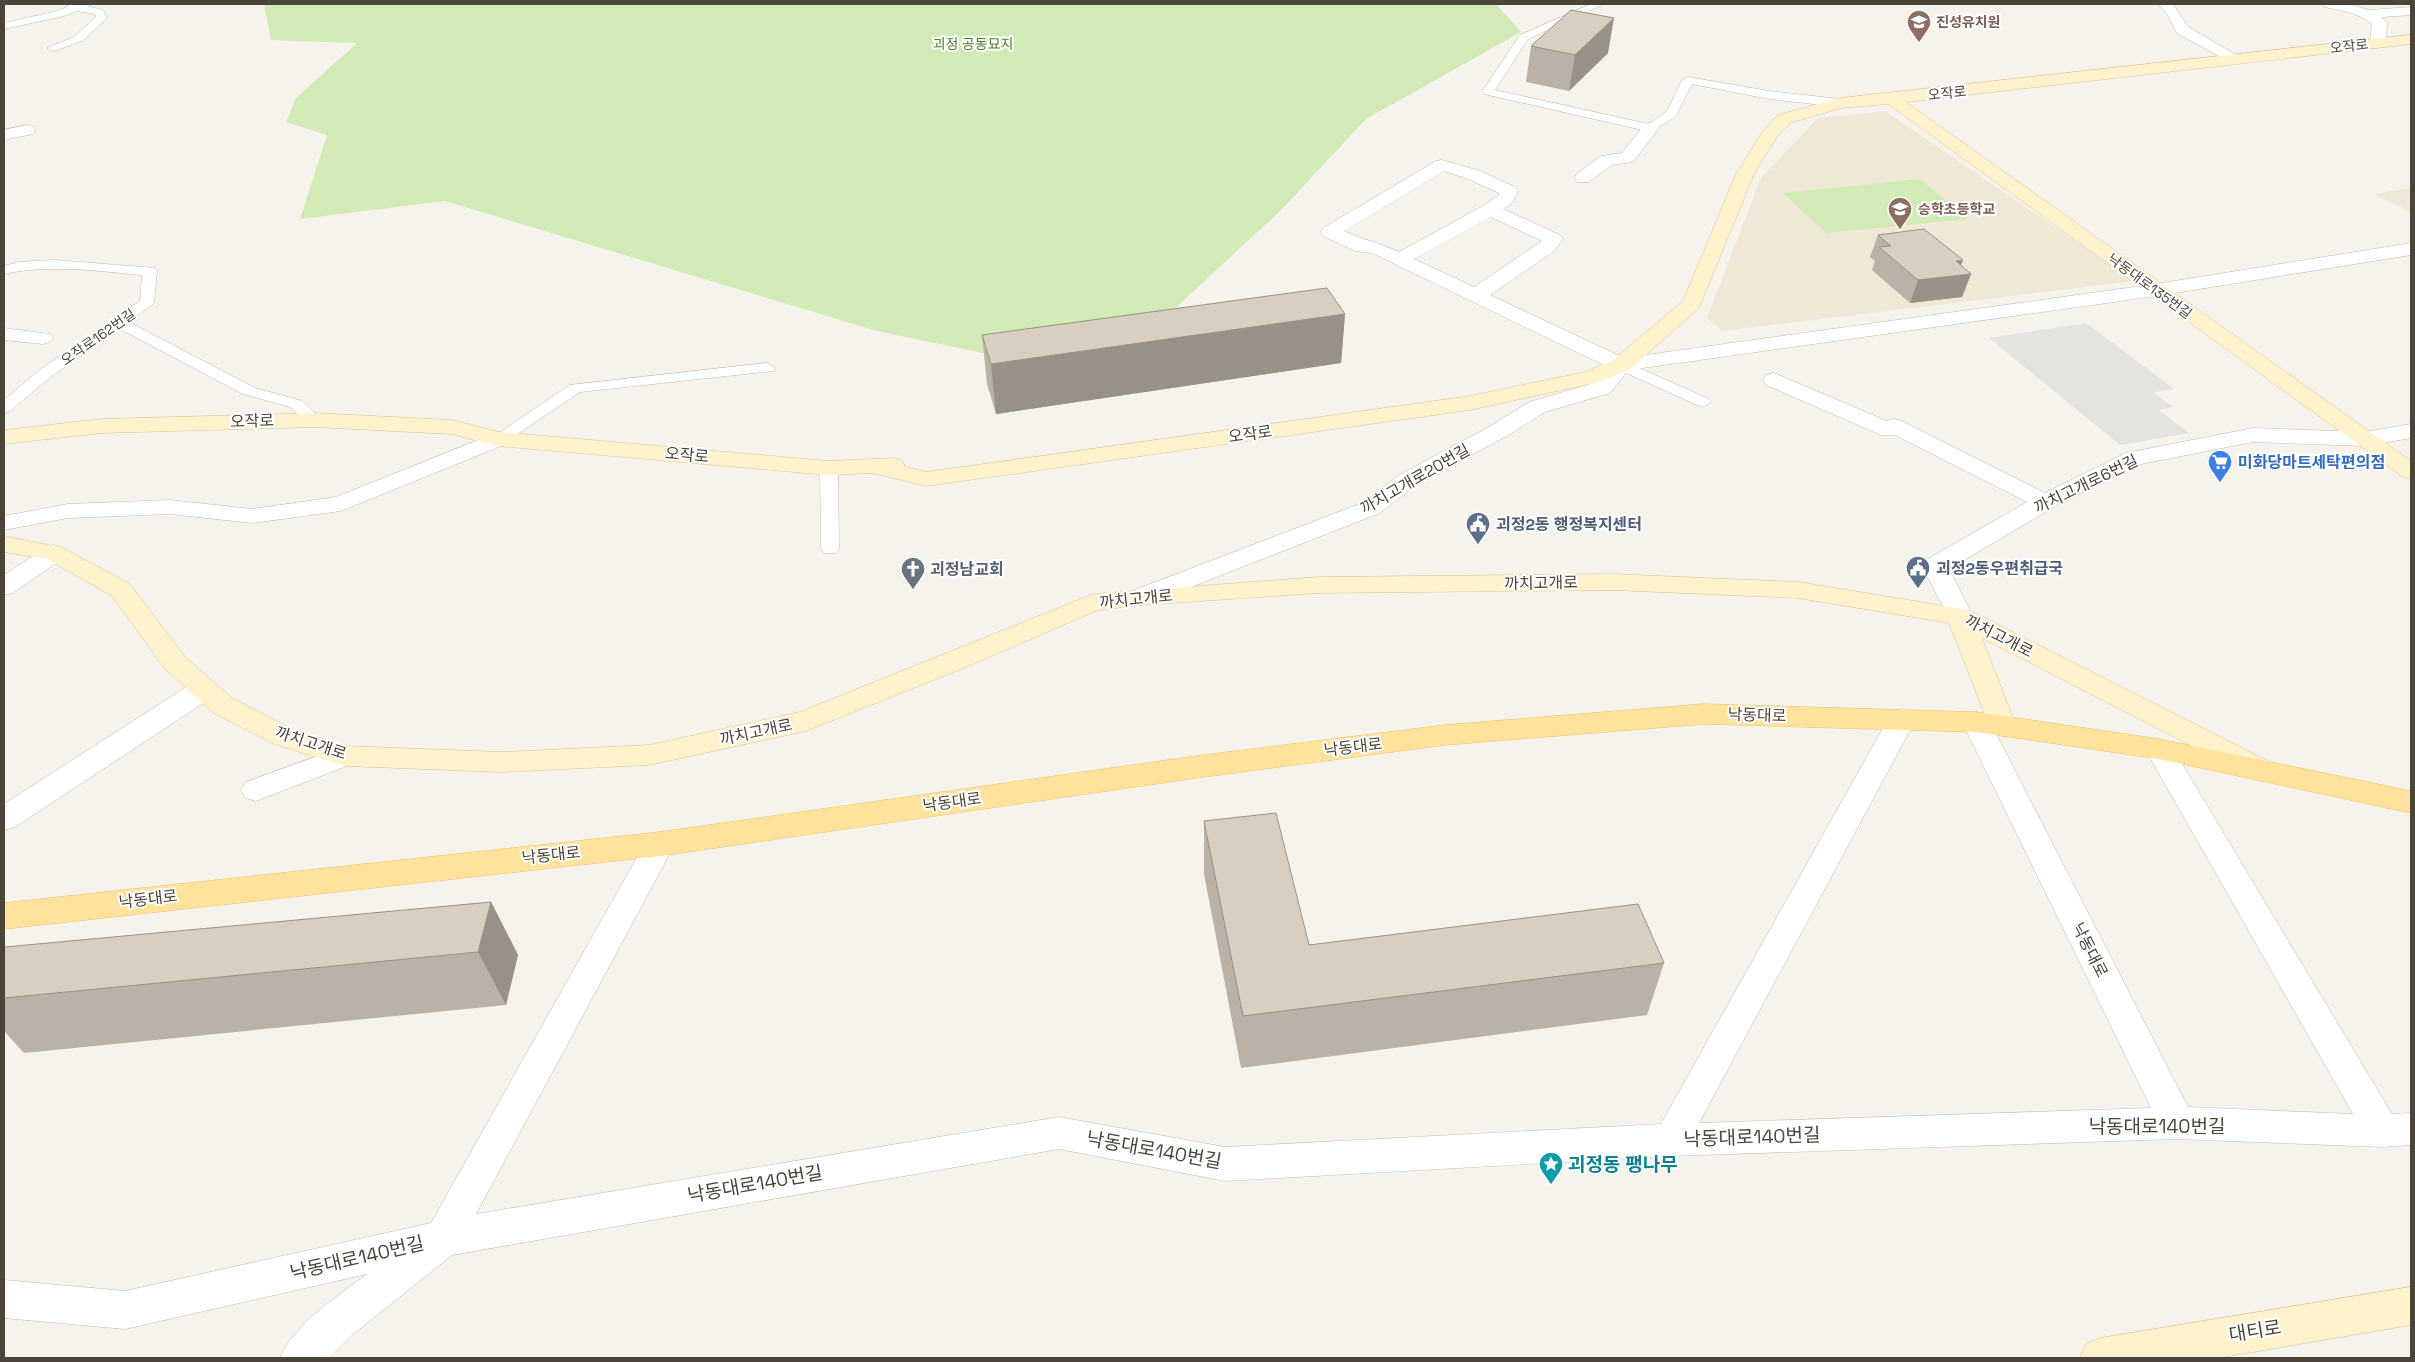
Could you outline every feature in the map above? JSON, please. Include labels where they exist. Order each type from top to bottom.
[{"type":"main road","name":"낙동대로","points":[[4,916],[660,844],[1196,767],[1445,735],[1704,714],[1902,719],[1989,724],[2159,749],[2269,774],[2411,802]]},
{"type":"street","points":[[2165,4],[2173,12],[2182,30],[2237,60]]},
{"type":"street","points":[[2330,4],[2368,14],[2411,11]]},
{"type":"street","points":[[2368,14],[2380,23],[2378,43]]},
{"type":"street","name":"오작로","points":[[4,437],[102,426],[314,420],[452,427],[498,439],[829,468],[877,467],[926,479],[1470,403],[1591,377],[1621,365],[1692,304],[1745,174],[1769,135],[1784,119],[1840,103],[1890,99],[2411,39]]},
{"type":"street","name":"낙동대로135번길","points":[[1890,99],[2411,472]]},
{"type":"street","points":[[4,133],[25,128]]},
{"type":"street","points":[[1583,178],[1608,160],[1627,158],[1651,128]]},
{"type":"street","points":[[1400,259],[1490,210],[1507,198],[1509,191],[1442,165],[1330,232],[1362,247],[1376,248],[1621,365],[2156,290],[2411,249]]},
{"type":"street","points":[[1476,295],[1546,248],[1553,240],[1490,210]]},
{"type":"street","points":[[4,334],[43,338]]},
{"type":"street","name":"까치고개로20번길","points":[[1141,597],[1371,508],[1409,479],[1497,432],[1537,407],[1602,388],[1621,365]]},
{"type":"street","points":[[1774,380],[1889,430],[1894,426],[2044,502]]},
{"type":"street","name":"까치고개로6번길","points":[[1960,616],[1935,566],[2044,502],[2134,458],[2253,435],[2365,440],[2411,431]]},
{"type":"street","name":"오작로","points":[[4,451],[88,442],[117,441],[302,437],[437,444],[498,439]]},
{"type":"street","points":[[4,523],[68,511],[170,507],[252,516],[341,504],[498,439]]},
{"type":"street","name":"까치고개로","points":[[4,544],[54,553],[121,590],[175,663],[222,705],[284,737],[345,756],[502,762],[648,755],[806,721],[954,662],[1093,602],[1319,585],[1613,582],[1798,590],[1960,616],[2269,774]]},
{"type":"street","points":[[4,587],[54,553]]},
{"type":"street","points":[[1960,616],[1989,724]]},
{"type":"street","points":[[4,819],[204,689]]},
{"type":"street","points":[[1670,1140],[1902,719]]},
{"type":"street","name":"낙동대로","points":[[1989,724],[2177,1123]]},
{"type":"street","points":[[2159,749],[2397,1130]]},
{"type":"street","points":[[256,790],[345,756]]},
{"type":"street","points":[[300,1358],[338,1321],[443,1238],[660,844]]},
{"type":"street","name":"낙동대로140번길","points":[[4,1299],[125,1310],[443,1238],[1059,1134],[1225,1164],[1670,1140],[2177,1123],[2397,1130]]},
{"type":"street","name":"대티로","points":[[2108,1357],[2411,1306]]},
{"type":"lane","points":[[1599,4],[1524,37],[1509,63],[1488,92],[1651,128],[1672,113],[1688,80],[1769,95],[1840,103]]},
{"type":"lane","points":[[4,26],[80,5],[100,12],[102,18],[78,38],[53,48]]},
{"type":"lane","name":"오작로162번길","points":[[4,270],[13,266],[40,264],[150,271],[147,303],[47,372],[4,408]]},
{"type":"lane","points":[[118,322],[249,391],[296,404],[314,420]]},
{"type":"lane","points":[[1621,365],[1703,402]]},
{"type":"lane","points":[[498,439],[576,388],[767,368]]},
{"type":"lane","points":[[829,468],[830,549]]},
{"type":"shaded area","name":"승학초등학교","points":[[1885,111],[2134,281],[1722,331],[1707,318],[1761,178],[1818,118]]},
{"type":"shaded area","points":[[2411,188],[2411,212],[2374,194]]},
{"type":"shaded area","points":[[2086,323],[2174,389],[2153,392],[2173,407],[2159,410],[2189,433],[2120,445],[1989,338]]},
{"type":"green space","name":"괴정 공동묘지","points":[[264,4],[1496,4],[1521,32],[1366,119],[1281,210],[1154,328],[983,353],[877,331],[445,201],[300,219],[327,135],[286,122],[296,98],[357,43],[271,40]]},
{"type":"green space","points":[[1920,179],[1968,219],[1826,233],[1783,193]]},
{"type":"building","points":[[1571,10],[1614,18],[1575,55],[1531,46]]},
{"type":"building","points":[[1924,229],[1963,260],[1956,261],[1971,274],[1918,280],[1879,247],[1891,246],[1878,235]]},
{"type":"building","points":[[1327,288],[1345,314],[991,364],[982,335]]},
{"type":"building","points":[[1276,813],[1309,945],[1638,904],[1664,963],[1243,1016],[1204,821]]},
{"type":"building","points":[[491,902],[478,952],[4,998],[5,947]]},
{"type":"place","name":"진성유치원","points":[[1919,43]]},
{"type":"place","name":"승학초등학교","points":[[1900,230]]},
{"type":"place","name":"미화당마트세탁편의점","points":[[2220,483]]},
{"type":"place","name":"괴정2동 행정복지센터","points":[[1478,545]]},
{"type":"place","name":"괴정2동우편취급국","points":[[1918,589]]},
{"type":"place","name":"괴정남교회","points":[[913,590]]},
{"type":"place","name":"괴정동 팽나무","points":[[1551,1185]]}]
